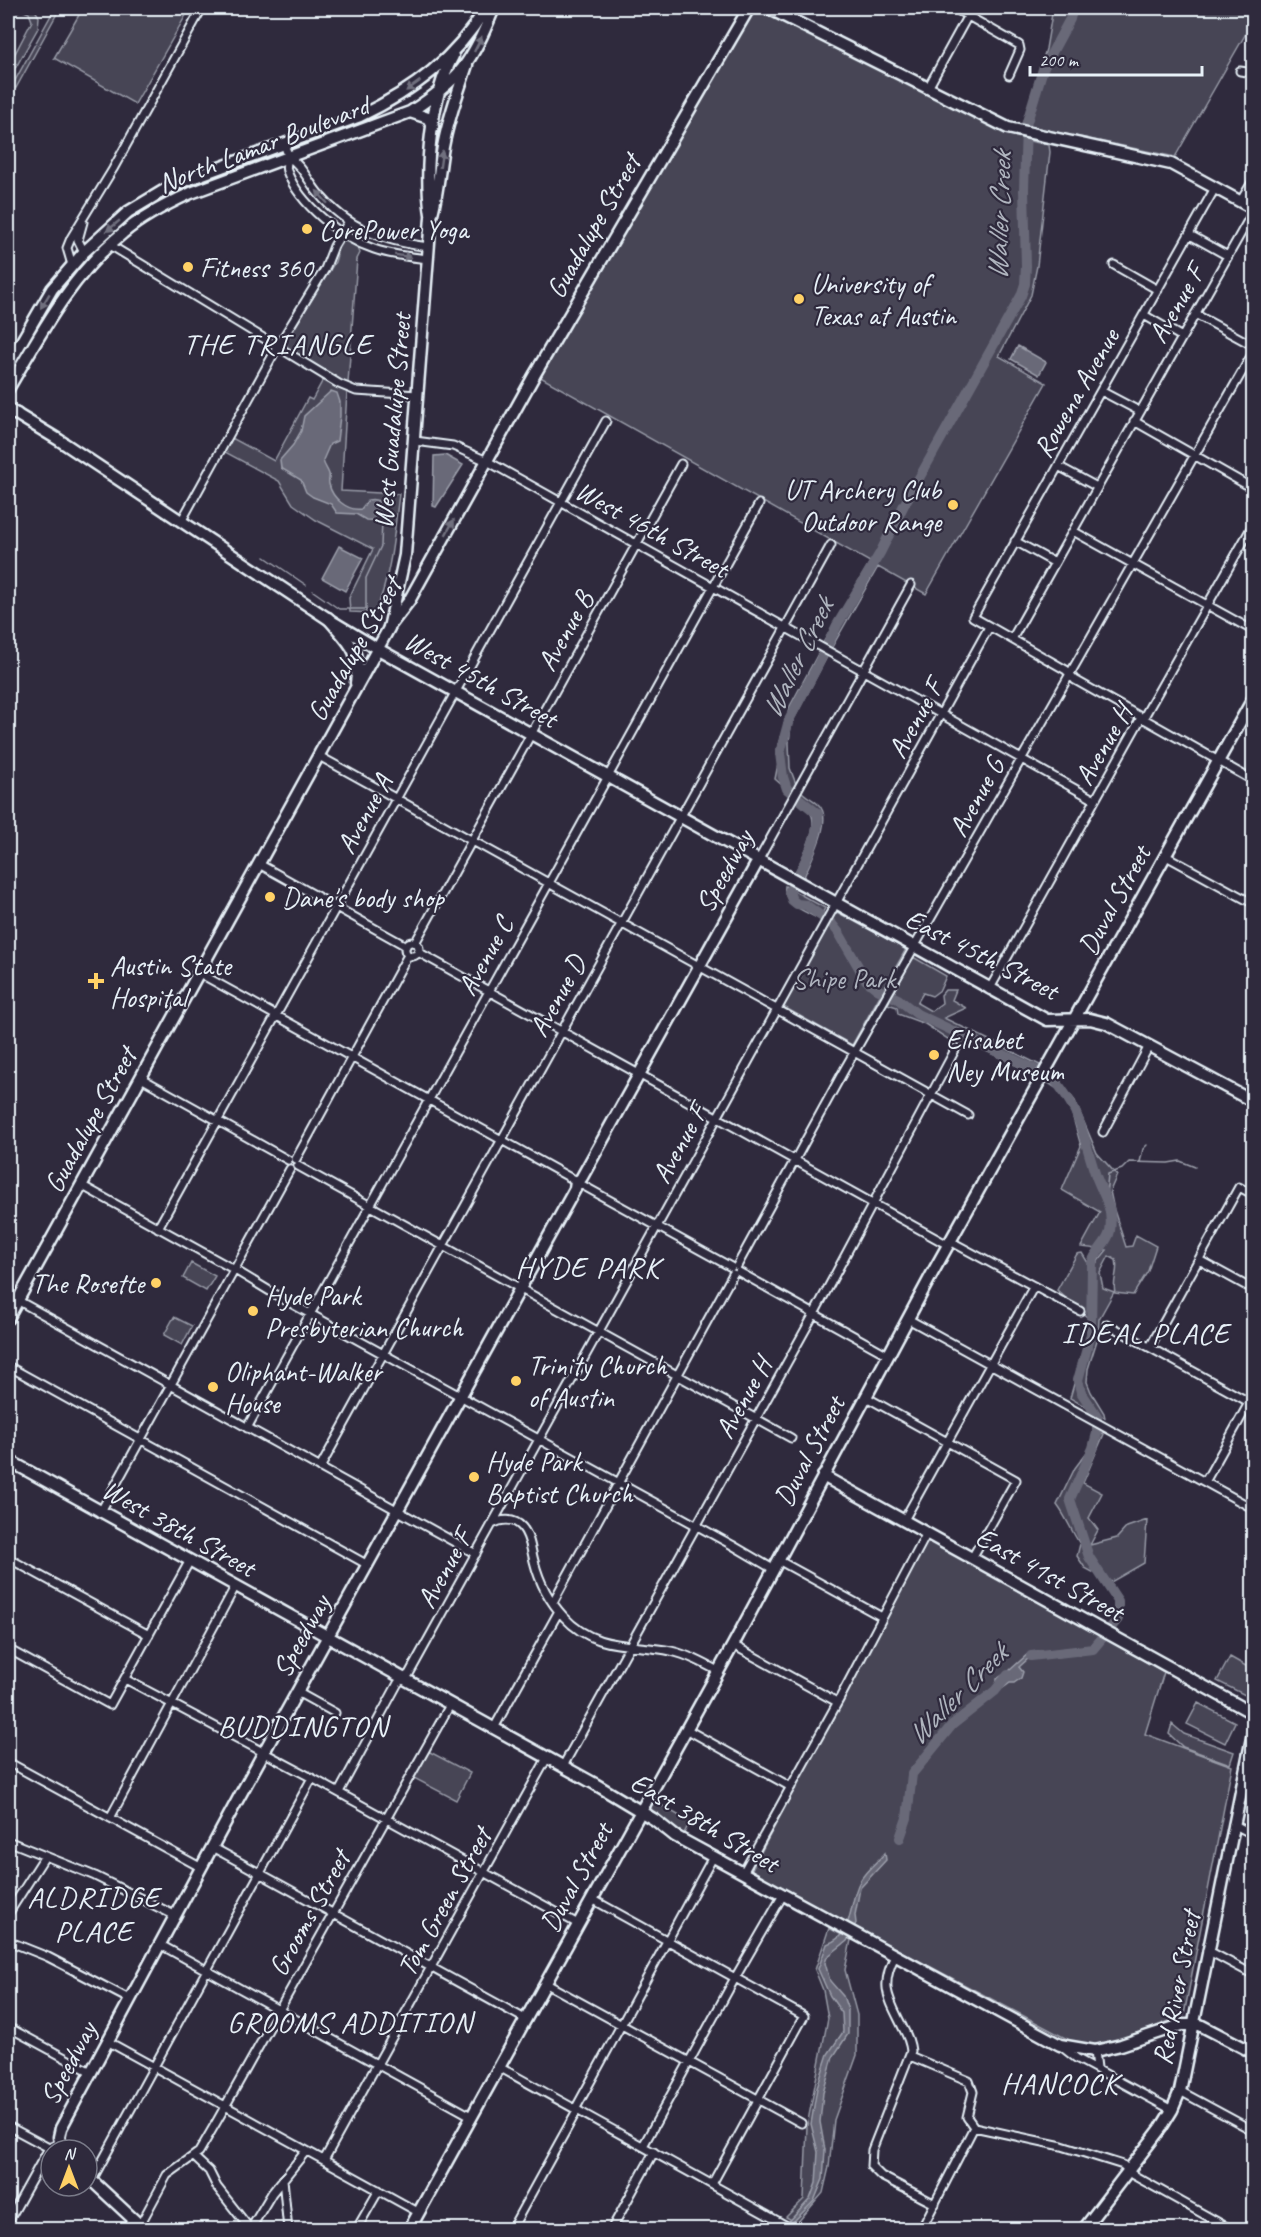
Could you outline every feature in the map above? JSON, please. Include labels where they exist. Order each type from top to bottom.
[{"type":"street","points":[[72,265],[68,244],[202,8]]},
{"type":"street","name":"North Lamar Boulevard","points":[[8,365],[52,289],[84,252],[128,212],[159,193],[194,176],[360,116],[404,92],[458,48],[486,8]]},
{"type":"street","name":"North Lamar Boulevard","points":[[8,389],[53,313],[82,273],[124,232],[165,205],[214,183],[410,112],[437,94],[467,65],[494,8]]},
{"type":"street","name":"Guadalupe Street","points":[[8,1318],[389,628],[410,602],[540,366],[748,8]]},
{"type":"street","points":[[768,8],[1000,125],[1171,164],[1254,210]]},
{"type":"street","points":[[954,8],[1019,45],[1020,50],[1009,75]]},
{"type":"street","points":[[928,87],[972,8]]},
{"type":"street","name":"West Guadalupe Street","points":[[431,217],[428,197],[437,94],[448,65],[458,48]]},
{"type":"street","name":"West Guadalupe Street","points":[[389,628],[405,555],[431,217],[449,117],[467,65]]},
{"type":"street","points":[[1240,71],[1254,73]]},
{"type":"street","points":[[410,112],[428,118],[433,127]]},
{"type":"street","points":[[331,142],[359,124],[360,116]]},
{"type":"street","points":[[284,144],[288,157],[286,168],[303,198],[323,219],[372,249],[428,259]]},
{"type":"street","points":[[288,157],[298,163],[306,177],[326,201],[350,221],[375,236],[389,241],[429,247]]},
{"type":"street","points":[[1240,202],[1254,178]]},
{"type":"street","name":"Rowena Avenue","points":[[989,627],[973,617],[1215,188]]},
{"type":"street","points":[[159,193],[165,205]]},
{"type":"street","name":"Avenue F","points":[[1012,639],[1254,210]]},
{"type":"street","points":[[82,273],[84,252],[78,237],[86,214]]},
{"type":"street","points":[[182,520],[350,221]]},
{"type":"street","points":[[1190,235],[1228,256]]},
{"type":"street","points":[[113,244],[339,384],[356,391],[418,395]]},
{"type":"street","points":[[1114,265],[1158,290]]},
{"type":"street","points":[[1195,314],[1254,346]]},
{"type":"street","points":[[1144,315],[1182,337]]},
{"type":"street","name":"Avenue G","points":[[553,1602],[890,990],[1254,351]]},
{"type":"street","points":[[1101,391],[1139,411]]},
{"type":"street","name":"West 45th Street","points":[[11,412],[59,440],[378,649],[758,861]]},
{"type":"street","name":"Avenue A","points":[[158,1228],[606,421]]},
{"type":"street","points":[[1134,421],[1254,489]]},
{"type":"street","name":"West 46th Street","points":[[415,441],[453,446],[487,461],[1095,800]]},
{"type":"street","name":"Avenue B","points":[[415,943],[681,464]]},
{"type":"street","points":[[1058,466],[1097,487]]},
{"type":"street","name":"Avenue C","points":[[247,1428],[759,504]]},
{"type":"street","name":"Avenue H","points":[[989,990],[1141,718],[1145,715],[1254,523]]},
{"type":"street","points":[[1073,531],[1254,631]]},
{"type":"street","points":[[1015,541],[1055,563]]},
{"type":"street","name":"Avenue D","points":[[320,1468],[831,545]]},
{"type":"street","name":"Speedway","points":[[61,2138],[60,2128],[200,1867],[911,585]]},
{"type":"street","points":[[328,618],[356,654],[358,670],[355,692]]},
{"type":"street","points":[[989,627],[1066,670],[1076,680],[1141,718],[1254,781]]},
{"type":"street","name":"Avenue F","points":[[339,1792],[398,1683],[410,1674],[989,627]]},
{"type":"street","name":"Duval Street","points":[[409,2229],[718,1671],[949,1243],[1254,697]]},
{"type":"street","points":[[319,756],[968,1115]]},
{"type":"street","points":[[1166,856],[1254,904]]},
{"type":"street","name":"East 45th Street","points":[[758,861],[1047,1020],[1090,1019],[1106,1023],[1254,1102]]},
{"type":"street","points":[[259,864],[406,946]]},
{"type":"street","points":[[408,955],[405,952],[406,946],[411,942],[415,943],[418,952]]},
{"type":"street","points":[[418,952],[873,1204],[1080,1311]]},
{"type":"street","points":[[408,955],[412,956],[418,952]]},
{"type":"street","points":[[100,1513],[290,1169],[296,1169],[294,1162],[408,955]]},
{"type":"street","points":[[199,973],[888,1355]]},
{"type":"street","points":[[1081,1005],[1106,1023]]},
{"type":"street","points":[[1047,1020],[1058,1032],[1061,1041]]},
{"type":"street","points":[[1102,1132],[1149,1046]]},
{"type":"street","name":"Avenue H","points":[[563,1766],[814,1314],[956,1048]]},
{"type":"street","points":[[141,1078],[791,1438]]},
{"type":"street","points":[[81,1185],[310,1314],[696,1525],[882,1617]]},
{"type":"street","points":[[1150,1347],[1239,1187],[1254,1195]]},
{"type":"street","points":[[1199,1260],[1254,1290]]},
{"type":"street","points":[[904,1520],[1034,1286]]},
{"type":"street","points":[[17,1300],[476,1554]]},
{"type":"street","points":[[908,1319],[1254,1509]]},
{"type":"street","points":[[1107,1324],[1249,1402]]},
{"type":"street","points":[[8,1366],[368,1564]]},
{"type":"street","points":[[1205,1482],[1254,1394]]},
{"type":"street","points":[[866,1397],[1016,1480],[972,1558]]},
{"type":"street","name":"West 38th Street","points":[[8,1460],[327,1637]]},
{"type":"street","name":"East 41st Street","points":[[823,1476],[1254,1714]]},
{"type":"street","points":[[492,1524],[510,1520],[523,1527],[536,1568],[553,1602],[571,1624],[609,1643],[628,1648],[674,1652],[718,1671]]},
{"type":"street","points":[[743,1874],[927,1533]]},
{"type":"street","points":[[8,1558],[149,1635]]},
{"type":"street","points":[[8,1650],[110,1705],[189,1562]]},
{"type":"street","points":[[110,1818],[235,1587]]},
{"type":"street","points":[[494,1728],[560,1611]]},
{"type":"street","name":"East 38th Street","points":[[327,1637],[563,1766],[640,1811],[675,1836],[1060,2045],[1076,2058],[1172,2110]]},
{"type":"street","points":[[732,1645],[837,1702]]},
{"type":"street","points":[[125,1678],[339,1792],[578,1924]]},
{"type":"street","points":[[297,1692],[335,1713]]},
{"type":"street","name":"Grooms Street","points":[[143,2227],[167,2175],[199,2152],[226,2107],[450,1705]]},
{"type":"street","name":"Red River Street","points":[[1083,2229],[1161,2128],[1180,2091],[1254,1728]]},
{"type":"street","points":[[686,1729],[791,1787]]},
{"type":"street","name":"Tom Green Street","points":[[324,2160],[548,1758]]},
{"type":"street","points":[[8,1762],[200,1867]]},
{"type":"street","points":[[99,2161],[208,1971],[312,1778]]},
{"type":"street","points":[[1233,1824],[1254,1835]]},
{"type":"street","points":[[8,1841],[95,1876],[174,1916]]},
{"type":"street","points":[[212,1847],[525,2019]]},
{"type":"street","points":[[8,1914],[45,1856]]},
{"type":"street","points":[[511,2229],[620,2024],[713,1857]]},
{"type":"street","points":[[644,2146],[783,1895]]},
{"type":"street","points":[[592,1899],[804,2016],[712,2184]]},
{"type":"street","points":[[8,1941],[48,1957],[129,1999]]},
{"type":"street","points":[[159,1944],[471,2116]]},
{"type":"street","points":[[1207,1950],[1254,1975]]},
{"type":"street","points":[[895,1956],[886,1976],[886,1990],[909,2040],[910,2056],[872,2150],[871,2166],[881,2176],[935,2204]]},
{"type":"street","points":[[545,1983],[801,2123]]},
{"type":"street","points":[[1097,2068],[1095,2051],[1181,2025],[1200,2025],[1254,2053]]},
{"type":"street","points":[[8,2027],[91,2072]]},
{"type":"street","points":[[107,2042],[418,2212]]},
{"type":"street","name":"East 38th Street","points":[[1060,2045],[1095,2051]]},
{"type":"street","points":[[910,2056],[969,2081],[973,2092],[967,2117],[974,2127],[1062,2146],[1123,2165],[1232,2229]]},
{"type":"street","points":[[499,2067],[794,2229]]},
{"type":"street","points":[[1180,2091],[1254,2132]]},
{"type":"street","points":[[8,2126],[39,2143]]},
{"type":"street","points":[[921,2229],[974,2127]]},
{"type":"street","points":[[194,2157],[209,2171],[217,2187],[250,2229],[272,2193],[306,2151]]},
{"type":"street","points":[[611,2229],[654,2152]]},
{"type":"street","points":[[8,2222],[39,2166]]},
{"type":"street","points":[[283,2179],[288,2229]]},
{"type":"street","points":[[99,2187],[143,2227]]},
{"type":"street","points":[[356,2229],[379,2190]]},
{"type":"green space","points":[[8,8],[34,8],[39,17],[38,28],[16,67],[8,75],[8,67],[32,21],[29,13],[22,10],[15,12],[8,22]]},
{"type":"green space","points":[[55,8],[60,8],[16,88],[12,86]]},
{"type":"green space","points":[[83,8],[190,8],[135,104],[54,58]]},
{"type":"green space","name":"University of Texas at Austin","points":[[749,8],[768,8],[1033,134],[1029,141],[1049,145],[1050,152],[1037,266],[1031,295],[999,356],[1046,383],[926,594],[878,567],[832,647],[823,643],[870,562],[535,374]]},
{"type":"green space","points":[[1053,8],[1253,8],[1253,21],[1175,157],[1023,125],[1046,49]]},
{"type":"green space","points":[[344,236],[356,242],[360,253],[357,259],[348,383],[340,381],[288,349],[285,340],[288,339],[335,262],[337,255],[335,249]]},
{"type":"green space","points":[[323,380],[347,392],[341,491],[399,494],[388,570],[375,613],[350,612],[349,598],[373,549],[316,520],[293,504],[279,481],[225,452],[232,438],[274,461],[308,398],[312,400]]},
{"type":"green space","points":[[820,650],[828,655],[791,725],[790,768],[796,784],[791,793],[775,779],[789,708]]},
{"type":"green space","points":[[800,790],[819,805],[824,820],[819,841],[804,877],[795,873],[808,845],[813,822],[809,812],[795,799]]},
{"type":"green space","points":[[785,886],[825,908],[819,919],[791,903],[785,893]]},
{"type":"green space","name":"Shipe Park","points":[[835,911],[906,949],[852,1045],[782,1006]]},
{"type":"green space","points":[[913,957],[946,976],[940,990],[932,996],[923,993],[917,1003],[931,1011],[942,1003],[941,995],[945,990],[956,990],[952,1000],[966,1008],[944,1018],[1040,1065],[1034,1074],[967,1042],[963,1049],[925,1024],[898,1014],[897,1007],[888,1004]]},
{"type":"green space","points":[[1053,1072],[1075,1101],[1097,1153],[1117,1175],[1110,1191],[1126,1247],[1132,1246],[1136,1235],[1156,1246],[1148,1271],[1133,1295],[1115,1293],[1116,1260],[1109,1256],[1100,1273],[1103,1288],[1114,1292],[1099,1319],[1098,1337],[1088,1369],[1087,1382],[1105,1418],[1070,1398],[1087,1339],[1088,1318],[1057,1290],[1077,1254],[1082,1253],[1088,1263],[1094,1266],[1107,1250],[1081,1247],[1100,1212],[1062,1190],[1081,1146],[1067,1096],[1047,1082]]},
{"type":"green space","points":[[191,1263],[215,1276],[206,1291],[183,1278]]},
{"type":"green space","points":[[174,1317],[192,1326],[182,1345],[164,1335]]},
{"type":"green space","points":[[1094,1429],[1104,1434],[1083,1483],[1102,1493],[1089,1518],[1098,1530],[1090,1545],[1117,1538],[1127,1527],[1147,1520],[1144,1563],[1111,1582],[1085,1568],[1077,1556],[1080,1544],[1057,1505],[1075,1468],[1090,1448]]},
{"type":"green space","points":[[928,1538],[1164,1672],[1145,1734],[1232,1766],[1184,2015],[1090,2051],[753,1873],[752,1869]]},
{"type":"green space","points":[[1230,1657],[1253,1670],[1251,1698],[1217,1681]]},
{"type":"green space","points":[[1198,1703],[1235,1722],[1225,1743],[1187,1724]]},
{"type":"green space","points":[[1172,1724],[1184,1734],[1234,1752],[1230,1764],[1183,1747],[1169,1734]]},
{"type":"green space","points":[[428,1751],[470,1773],[456,1800],[414,1778]]},
{"type":"green space","points":[[654,1801],[690,1822],[683,1835],[652,1811]]},
{"type":"green space","points":[[829,1928],[851,1940],[845,1970],[857,2015],[857,2055],[834,2120],[829,2167],[823,2193],[797,2223],[786,2217],[804,2199],[807,2126],[828,2018],[823,1990],[815,1970]]},
{"type":"water","points":[[1018,346],[1046,362],[1039,375],[1011,359]]},
{"type":"water","points":[[331,391],[337,393],[340,402],[340,416],[337,441],[330,444],[323,460],[329,474],[333,494],[341,503],[356,509],[361,509],[368,500],[377,500],[385,509],[386,521],[366,520],[356,514],[337,513],[331,504],[306,492],[301,480],[281,468],[280,460],[301,431],[304,416]]},
{"type":"water","points":[[445,455],[463,465],[436,507],[433,506],[434,456]]},
{"type":"water","points":[[339,546],[363,558],[345,591],[322,578]]},
{"type":"water","points":[[1042,1651],[1041,1656],[1028,1659],[1019,1667],[1023,1672],[1021,1678],[1003,1688],[997,1683],[997,1679],[1029,1653]]},
{"type":"water","points":[[885,1853],[886,1860],[860,1888],[855,1915],[856,1923],[847,1941],[827,1957],[825,1963],[830,1981],[843,1996],[848,2010],[848,2034],[833,2057],[823,2093],[820,2122],[825,2150],[823,2179],[814,2201],[786,2229],[781,2230],[810,2199],[816,2183],[818,2152],[811,2124],[817,2088],[828,2054],[843,2032],[842,2013],[830,1996],[818,1969],[827,1944],[836,1940],[847,1926],[860,1881]]},
{"type":"waterway","name":"Waller Creek","points":[[1031,1656],[1093,1649],[1118,1619],[1118,1601],[1089,1557],[1070,1499],[1093,1448],[1097,1433],[1097,1416],[1081,1392],[1078,1380],[1091,1334],[1092,1263],[1109,1235],[1111,1222],[1109,1206],[1097,1178],[1075,1111],[1053,1078],[917,1014],[898,999],[877,989],[866,980],[832,924],[806,905],[797,904],[792,900],[789,892],[816,835],[818,814],[787,789],[780,753],[789,720],[837,625],[880,553],[904,505],[1021,296],[1025,284],[1026,266],[1024,190],[1026,125],[1043,69],[1070,19],[1073,8]]},
{"type":"waterway","points":[[366,612],[366,578],[381,546],[382,520]]},
{"type":"waterway","points":[[265,557],[306,585]]},
{"type":"waterway","points":[[313,591],[339,609],[366,609]]},
{"type":"waterway","points":[[1140,1162],[1143,1149],[1147,1145]]},
{"type":"waterway","points":[[1106,1196],[1108,1174],[1122,1169],[1129,1162],[1180,1161],[1195,1167]]},
{"type":"waterway","name":"Waller Creek","points":[[900,1838],[907,1818],[912,1774],[952,1725],[995,1691],[1008,1675]]},
{"type":"place","name":"CorePower Yoga","points":[[307,229]]},
{"type":"place","name":"Fitness 360","points":[[188,267]]},
{"type":"place","name":"University of Texas at Austin","points":[[799,299]]},
{"type":"place","name":"UT Archery Club Outdoor Range","points":[[953,505]]},
{"type":"place","name":"Dane's body shop","points":[[270,897]]},
{"type":"place","name":"Austin State Hospital","points":[[96,981]]},
{"type":"place","name":"Elisabet Ney Museum","points":[[934,1055]]},
{"type":"place","name":"The Rosette","points":[[156,1283]]},
{"type":"place","name":"Hyde Park Presbyterian Church","points":[[253,1311]]},
{"type":"place","name":"Trinity Church of Austin","points":[[516,1381]]},
{"type":"place","name":"Oliphant-Walker House","points":[[213,1387]]},
{"type":"place","name":"Hyde Park Baptist Church","points":[[474,1477]]},
{"type":"district","name":"THE TRIANGLE","points":[[278,344]]},
{"type":"district","name":"HYDE PARK","points":[[588,1267]]},
{"type":"district","name":"IDEAL PLACE","points":[[1146,1333]]},
{"type":"district","name":"BUDDINGTON","points":[[303,1726]]},
{"type":"district","name":"ALDRIDGE PLACE","points":[[94,1914]]},
{"type":"district","name":"GROOMS ADDITION","points":[[350,2022]]},
{"type":"district","name":"HANCOCK","points":[[1060,2083]]}]
